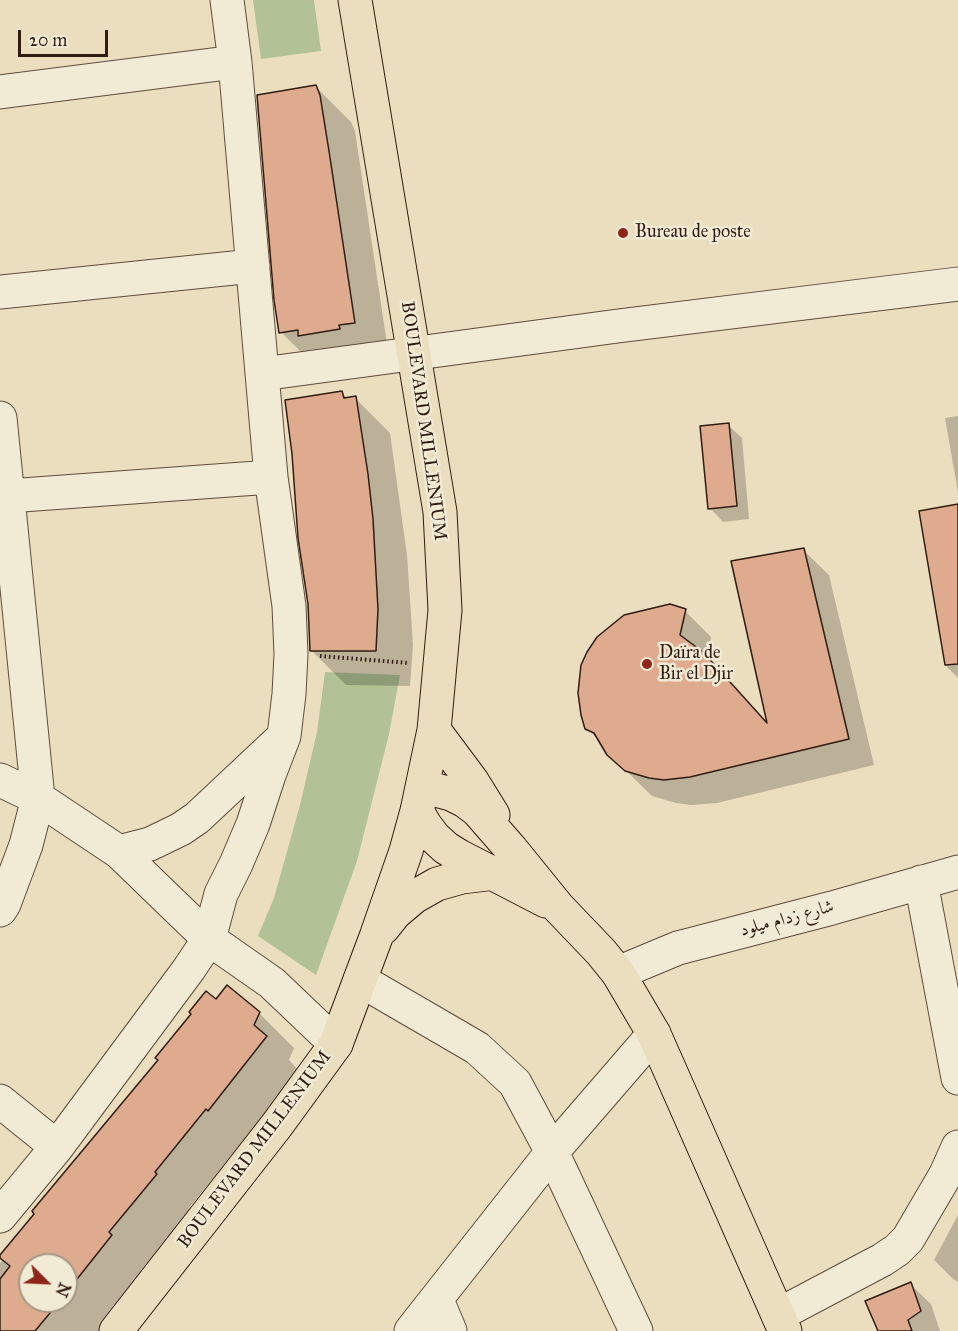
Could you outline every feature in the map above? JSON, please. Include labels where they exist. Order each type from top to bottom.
[{"type":"main road","name":"BOULEVARD MILLENIUM","points":[[116,1331],[277,1125],[336,1044],[406,851],[420,800],[434,730],[445,610],[440,512],[356,0]]},
{"type":"main road","points":[[434,730],[472,780],[503,861]]},
{"type":"main road","points":[[503,861],[459,856],[446,848],[429,831],[420,800],[436,790],[451,794],[477,810],[503,861],[558,907],[618,973],[654,1034],[782,1323]]},
{"type":"main road","points":[[376,937],[395,913],[414,897],[437,884],[503,861]]},
{"type":"street","points":[[0,1216],[57,1147],[209,939],[221,894],[253,824],[284,736],[291,654],[290,606],[271,477],[235,62],[227,0]]},
{"type":"street","points":[[0,92],[235,62]]},
{"type":"street","points":[[0,292],[253,266]]},
{"type":"street","points":[[262,374],[618,326],[958,284]]},
{"type":"street","points":[[0,418],[38,798],[26,845],[0,910]]},
{"type":"street","points":[[8,496],[271,477]]},
{"type":"street","points":[[119,852],[150,844],[181,829],[197,818],[284,736]]},
{"type":"street","points":[[0,780],[38,798],[119,852],[209,939],[272,983],[336,1044]]},
{"type":"street","name":"شارع زدام ميلود","points":[[618,973],[678,948],[958,872]]},
{"type":"street","points":[[921,882],[958,1078]]},
{"type":"street","points":[[360,980],[477,1048],[515,1083],[552,1152],[636,1331]]},
{"type":"street","points":[[411,1331],[552,1152],[654,1034]]},
{"type":"street","points":[[0,1101],[57,1147]]},
{"type":"street","points":[[782,1323],[897,1250],[908,1239],[946,1174],[958,1147]]},
{"type":"street","points":[[436,1300],[450,1331]]},
{"type":"path","points":[[291,654],[439,665]]},
{"type":"green space","points":[[253,0],[314,0],[321,51],[261,59]]},
{"type":"green space","points":[[325,672],[400,675],[389,734],[357,861],[316,975],[258,936],[274,898],[300,805],[317,732]]},
{"type":"building","points":[[316,85],[320,95],[355,323],[339,325],[340,329],[298,336],[298,330],[279,333],[274,300],[257,95]]},
{"type":"building","points":[[342,391],[344,398],[356,396],[368,474],[378,609],[376,651],[310,651],[308,604],[298,538],[292,454],[285,400]]},
{"type":"building","points":[[729,423],[737,506],[708,509],[700,426]]},
{"type":"building","points":[[958,504],[958,664],[945,665],[919,511]]},
{"type":"building","name":"Daïra de Bir el Djir","points":[[804,548],[849,739],[690,777],[664,780],[625,771],[607,755],[594,733],[585,729],[581,715],[578,693],[581,665],[597,637],[624,615],[670,604],[686,609],[680,635],[703,652],[767,723],[731,561]]},
{"type":"building","points":[[227,985],[260,1012],[254,1025],[267,1036],[208,1111],[206,1109],[155,1172],[157,1174],[109,1232],[112,1235],[78,1278],[78,1253],[18,1253],[18,1313],[50,1313],[35,1331],[0,1331],[0,1279],[10,1266],[0,1258],[0,1255],[34,1214],[32,1211],[158,1060],[155,1058],[191,1014],[189,1012],[206,991],[216,999]]},
{"type":"building","points":[[911,1282],[921,1311],[908,1320],[912,1331],[878,1331],[865,1301]]},
{"type":"place","name":"Bureau de poste","points":[[623,233]]},
{"type":"place","name":"Daïra de Bir el Djir","points":[[647,664]]}]
